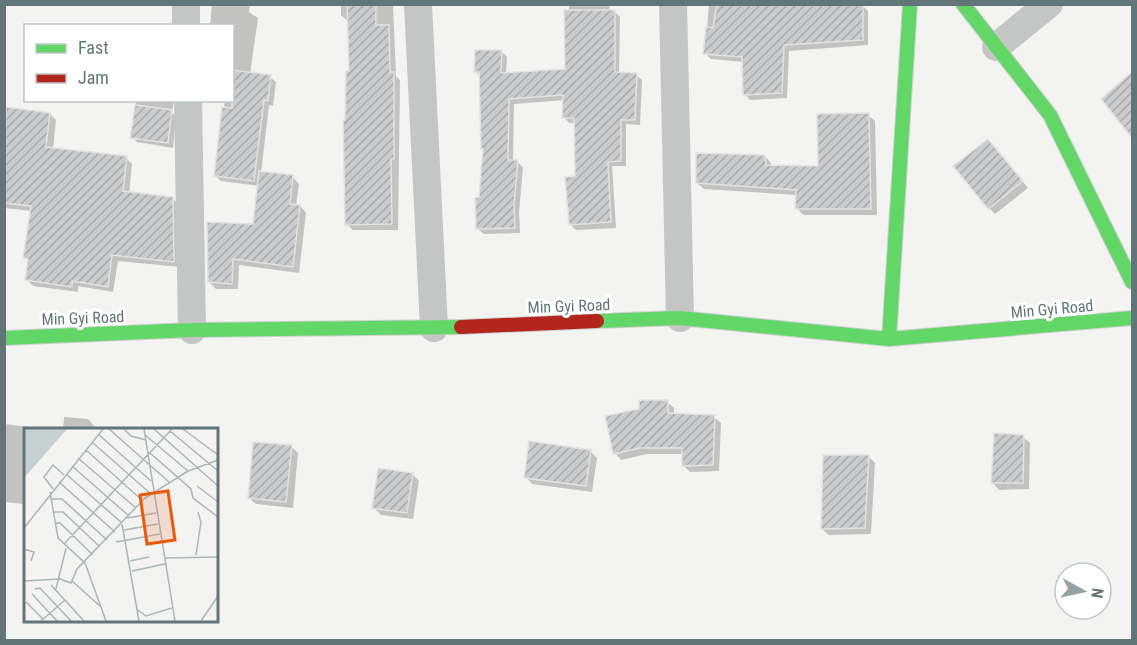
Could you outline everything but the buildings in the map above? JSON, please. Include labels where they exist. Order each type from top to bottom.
[{"type":"main road","points":[[889,339],[910,4]]},
{"type":"main road","points":[[963,4],[1050,115],[1129,262]]},
{"type":"main road","name":"Min Gyi Road","points":[[4,338],[192,330],[434,328],[680,318],[889,339],[1132,318]]},
{"type":"street","points":[[186,4],[186,24]]},
{"type":"street","points":[[418,4],[434,328]]},
{"type":"street","points":[[673,4],[680,318]]},
{"type":"street","points":[[996,47],[1048,4]]},
{"type":"street","points":[[188,102],[192,330]]},
{"type":"traffic: fast","points":[[889,339],[910,4]]},
{"type":"traffic: fast","points":[[963,4],[1050,115],[1132,282]]},
{"type":"traffic: fast","points":[[597,321],[680,318],[889,339],[1132,318]]},
{"type":"traffic: fast","points":[[4,338],[192,330],[461,327]]},
{"type":"traffic: jam","points":[[461,327],[597,321]]}]
